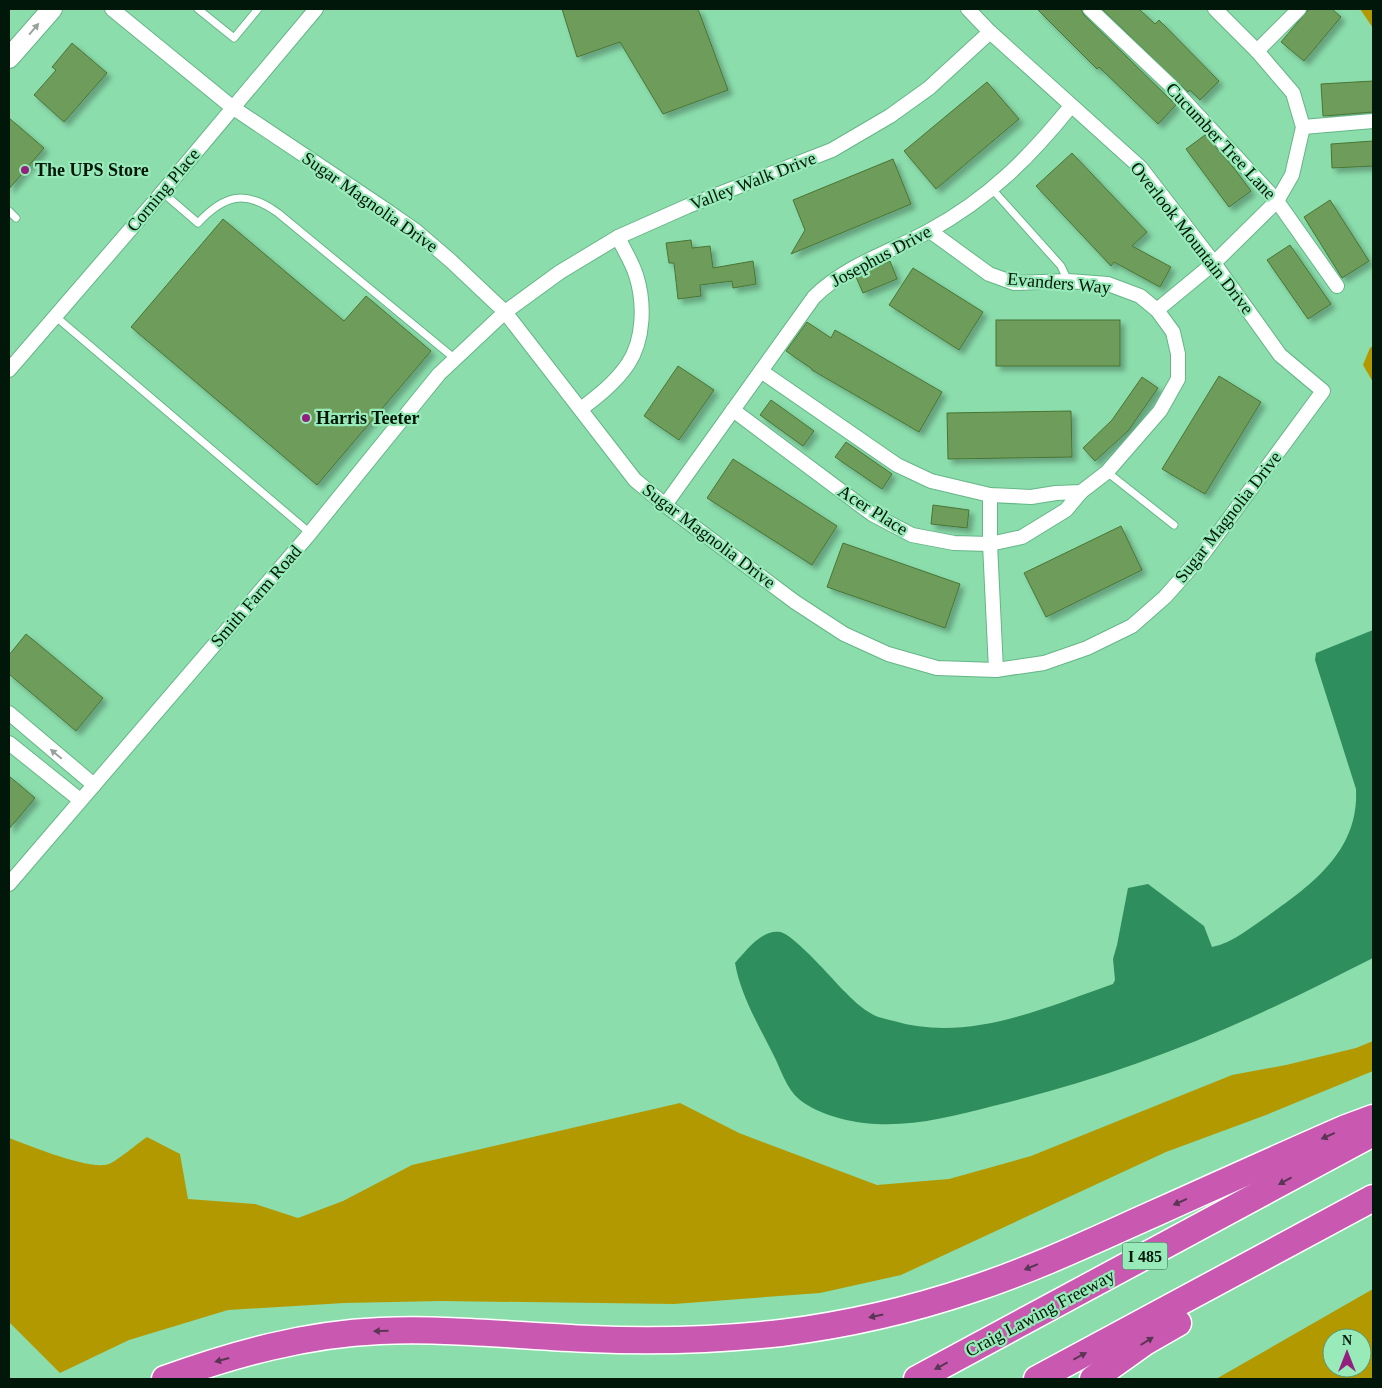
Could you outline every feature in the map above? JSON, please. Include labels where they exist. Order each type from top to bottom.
[{"type":"highway","points":[[165,1379],[252,1351],[301,1340],[343,1334],[430,1330],[598,1340],[684,1340],[783,1332],[887,1313],[974,1289],[1018,1273],[1346,1128],[1373,1118]]},
{"type":"highway","name":"Craig Lawing Freeway","points":[[917,1379],[1373,1132]]},
{"type":"highway","points":[[1037,1379],[1373,1199]]},
{"type":"highway","points":[[1093,1379],[1145,1342],[1211,1304],[1373,1199]]},
{"type":"main road","points":[[9,58],[52,9]]},
{"type":"street","name":"Sugar Magnolia Drive","points":[[112,9],[232,107],[416,231],[451,261],[505,312],[635,480],[665,505],[795,602],[844,634],[888,654],[937,668],[996,670],[1044,663],[1087,648],[1132,626],[1165,597],[1203,554],[1323,391]]},
{"type":"street","name":"Corning Place","points":[[9,370],[316,9]]},
{"type":"street","name":"Overlook Mountain Drive","points":[[968,9],[990,32],[1141,168],[1214,263],[1280,355],[1323,391]]},
{"type":"street","name":"Cucumber Tree Lane","points":[[1090,9],[1170,85],[1278,201],[1337,286]]},
{"type":"street","points":[[1157,310],[1214,263],[1278,201],[1292,175],[1303,127],[1293,93],[1257,51],[1215,9]]},
{"type":"street","points":[[1257,51],[1299,9]]},
{"type":"street","name":"Valley Walk Drive","points":[[505,312],[560,272],[618,237],[688,206],[832,150],[890,116],[929,88],[990,32]]},
{"type":"street","name":"Josephus Drive","points":[[665,505],[814,297],[828,283],[930,230],[973,204],[1008,176],[1038,145],[1071,106]]},
{"type":"street","points":[[1303,127],[1373,121]]},
{"type":"street","name":"Evanders Way","points":[[930,230],[989,274],[1014,283],[1068,281],[1108,284],[1140,296],[1157,310],[1173,332],[1178,354],[1178,379],[1160,411],[1107,472],[1081,492]]},
{"type":"street","points":[[581,409],[609,386],[629,364],[640,334],[642,316],[639,286],[618,237]]},
{"type":"street","name":"Smith Farm Road","points":[[11,876],[94,785],[310,533],[439,374],[505,312]]},
{"type":"street","points":[[761,371],[897,465],[931,481],[990,495],[1031,497],[1081,492]]},
{"type":"street","name":"Acer Place","points":[[733,410],[872,514],[912,535],[954,543],[990,544],[1022,537],[1066,510],[1081,492]]},
{"type":"street","points":[[990,495],[990,544],[996,670]]},
{"type":"street","points":[[9,713],[94,785]]},
{"type":"street","points":[[9,743],[80,800]]},
{"type":"lane","points":[[198,9],[234,38],[258,9]]},
{"type":"lane","points":[[992,189],[1061,266],[1068,281]]},
{"type":"lane","points":[[162,192],[198,223],[212,210],[228,200],[250,199],[261,202],[278,213],[454,358]]},
{"type":"lane","points":[[9,211],[16,218]]},
{"type":"lane","points":[[54,316],[310,533]]},
{"type":"lane","points":[[1107,472],[1174,525]]},
{"type":"shaded area","points":[[1360,9],[1373,9],[1373,28]]},
{"type":"shaded area","points":[[1373,346],[1373,382],[1363,365],[1370,348]]},
{"type":"shaded area","points":[[1373,630],[1373,958],[1263,1012],[1164,1054],[1062,1088],[935,1120],[891,1124],[846,1120],[817,1110],[800,1100],[791,1090],[751,1010],[741,987],[735,963],[749,947],[767,934],[780,932],[794,940],[853,1000],[874,1015],[922,1027],[950,1028],[1005,1020],[1113,984],[1115,980],[1113,959],[1128,888],[1148,884],[1204,926],[1212,947],[1242,934],[1286,903],[1317,877],[1342,847],[1350,830],[1355,811],[1356,789],[1315,660],[1316,653]]},
{"type":"shaded area","points":[[1373,1041],[1373,1071],[1266,1115],[1166,1152],[901,1275],[820,1293],[674,1304],[441,1301],[344,1303],[228,1310],[129,1340],[60,1373],[9,1322],[9,1138],[74,1161],[100,1165],[113,1162],[147,1137],[180,1154],[188,1199],[255,1204],[298,1218],[343,1201],[412,1165],[680,1103],[739,1133],[877,1185],[949,1179],[1031,1156],[1232,1075],[1286,1065],[1356,1048]]},
{"type":"shaded area","points":[[1373,1289],[1373,1379],[1216,1379]]},
{"type":"building","points":[[562,9],[698,9],[728,90],[663,114],[620,42],[577,57]]},
{"type":"building","points":[[1037,9],[1081,9],[1084,15],[1176,105],[1158,124],[1099,67],[1097,69]]},
{"type":"building","points":[[1102,9],[1139,9],[1155,24],[1159,20],[1219,81],[1200,100],[1190,90],[1188,92]]},
{"type":"building","points":[[1309,9],[1332,9],[1341,17],[1304,61],[1281,42]]},
{"type":"building","points":[[72,43],[107,73],[64,122],[34,95],[56,70],[52,67]]},
{"type":"building","points":[[1373,81],[1373,112],[1323,116],[1321,84]]},
{"type":"building","points":[[987,82],[1019,119],[936,189],[904,151]]},
{"type":"building","points":[[9,118],[44,148],[9,189]]},
{"type":"building","points":[[1205,135],[1251,191],[1229,207],[1186,149]]},
{"type":"building","points":[[1373,141],[1373,166],[1332,168],[1331,144]]},
{"type":"building","points":[[1072,153],[1147,232],[1132,246],[1171,267],[1160,287],[1114,262],[1111,266],[1036,186]]},
{"type":"building","points":[[893,159],[911,204],[791,254],[805,230],[793,200]]},
{"type":"building","points":[[1330,200],[1369,261],[1342,278],[1304,217]]},
{"type":"building","name":"Harris Teeter","points":[[223,219],[344,321],[366,296],[431,351],[317,485],[131,327]]},
{"type":"building","points":[[691,240],[692,248],[710,246],[713,268],[753,261],[756,284],[733,288],[732,281],[700,285],[701,296],[678,299],[674,263],[669,263],[666,243]]},
{"type":"building","points":[[1290,245],[1331,304],[1308,319],[1267,260]]},
{"type":"building","points":[[890,261],[897,279],[863,293],[856,277]]},
{"type":"building","points":[[913,268],[983,312],[959,350],[889,305]]},
{"type":"building","points":[[996,320],[1120,320],[1120,366],[996,366]]},
{"type":"building","points":[[807,322],[831,338],[835,330],[942,392],[919,432],[812,370],[786,351]]},
{"type":"building","points":[[678,366],[714,390],[679,440],[644,416]]},
{"type":"building","points":[[1219,376],[1261,402],[1205,494],[1162,469]]},
{"type":"building","points":[[1142,377],[1158,388],[1128,431],[1095,461],[1083,448],[1112,420]]},
{"type":"building","points":[[771,400],[814,431],[803,446],[760,415]]},
{"type":"building","points":[[1071,411],[1072,457],[948,459],[947,413]]},
{"type":"building","points":[[846,442],[892,474],[882,489],[835,457]]},
{"type":"building","points":[[733,459],[837,526],[812,565],[707,498]]},
{"type":"building","points":[[933,505],[969,510],[967,528],[931,524]]},
{"type":"building","points":[[1121,526],[1142,570],[1046,617],[1024,573]]},
{"type":"building","points":[[843,543],[960,584],[945,628],[827,587]]},
{"type":"building","points":[[26,634],[103,698],[76,731],[9,674],[9,655]]},
{"type":"building","points":[[9,776],[35,798],[9,829]]},
{"type":"place","name":"The UPS Store","points":[[25,170]]},
{"type":"place","name":"Harris Teeter","points":[[306,418]]}]
